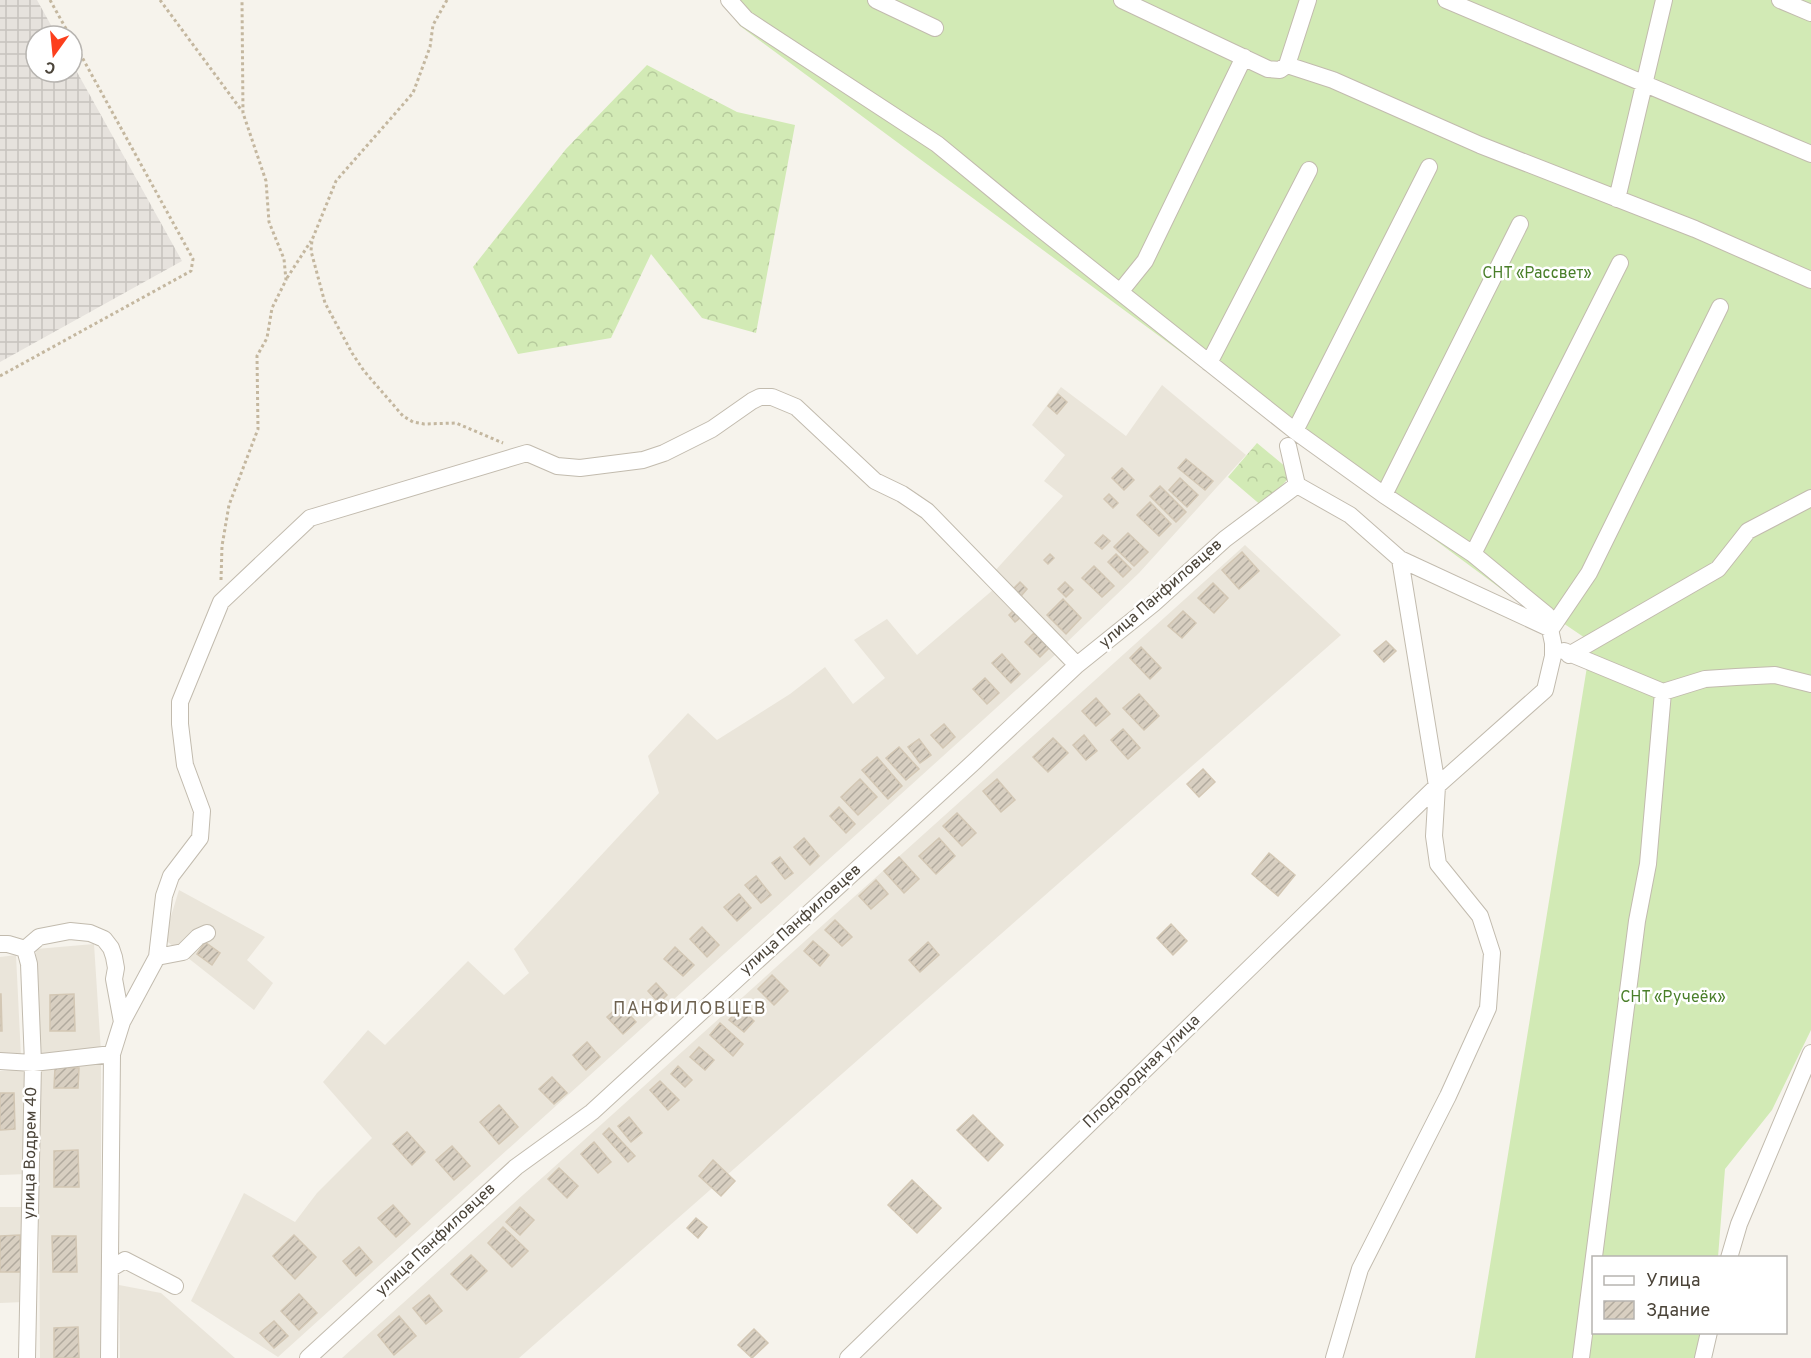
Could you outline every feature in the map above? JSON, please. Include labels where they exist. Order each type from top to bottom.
[{"type":"street","points":[[729,0],[746,20],[937,144],[1209,363],[1292,439],[1384,495],[1473,554],[1547,615],[1552,636]]},
{"type":"street","points":[[876,0],[935,28]]},
{"type":"street","points":[[1122,0],[1268,69],[1280,70],[1287,65],[1308,0]]},
{"type":"street","points":[[1446,0],[1811,154]]},
{"type":"street","points":[[1617,199],[1664,0]]},
{"type":"street","points":[[1780,0],[1811,13]]},
{"type":"street","points":[[1120,292],[1145,261],[1244,57]]},
{"type":"street","points":[[1287,65],[1333,80],[1480,145],[1695,229],[1811,280]]},
{"type":"street","points":[[1429,167],[1292,439],[1297,485],[1350,515],[1400,559],[1552,636],[1569,655],[1663,692],[1705,679],[1736,676],[1775,675],[1811,684]]},
{"type":"street","points":[[1209,363],[1309,170]]},
{"type":"street","points":[[1384,495],[1520,224]]},
{"type":"street","points":[[1473,554],[1620,263]]},
{"type":"street","points":[[1552,636],[1589,573],[1720,308]]},
{"type":"street","points":[[109,1358],[112,1054],[122,1022],[156,957],[164,896],[171,876],[200,838],[202,811],[185,765],[180,702],[221,602],[310,518],[527,453],[557,466],[579,468],[643,460],[664,453],[712,429],[760,397],[772,397],[796,407],[874,481],[902,494],[927,511],[1077,665]]},
{"type":"street","name":"улица Панфиловцев","points":[[308,1358],[516,1167],[592,1112],[1077,665],[1153,604],[1225,539],[1297,485]]},
{"type":"street","points":[[1569,655],[1719,569],[1748,531],[1811,498]]},
{"type":"street","points":[[1334,1358],[1360,1269],[1448,1096],[1488,1008],[1492,953],[1480,916],[1438,864],[1434,836],[1437,786],[1400,559]]},
{"type":"street","name":"Плодородная улица","points":[[848,1358],[1437,786],[1545,690],[1553,656],[1552,636]]},
{"type":"street","points":[[1594,1256],[1637,921],[1648,864],[1663,692]]},
{"type":"street","points":[[0,944],[25,949],[39,937],[70,931],[90,933],[104,939],[114,957],[114,979],[122,1022]]},
{"type":"street","points":[[156,957],[183,952],[207,933]]},
{"type":"street","name":"улица Водрем 40","points":[[25,949],[29,964],[33,1063],[27,1358]]},
{"type":"street","points":[[1729,1256],[1739,1224],[1811,1053]]},
{"type":"street","points":[[0,1061],[33,1063],[112,1054]]},
{"type":"street","points":[[110,1269],[125,1260],[175,1286]]},
{"type":"street","points":[[1581,1358],[1592,1272]]},
{"type":"street","points":[[1703,1358],[1709,1334]]},
{"type":"path","points":[[50,0],[63,24]]},
{"type":"path","points":[[160,0],[243,113],[266,181],[268,222],[284,259],[286,280]]},
{"type":"path","points":[[242,0],[243,113]]},
{"type":"path","points":[[221,602],[222,546],[229,505],[258,429],[257,356],[267,338],[272,308],[286,280],[312,240],[336,181],[413,93],[430,47],[433,25],[447,0]]},
{"type":"path","points":[[0,375],[191,271],[193,259],[84,62]]},
{"type":"path","points":[[312,240],[311,251],[325,303],[364,371],[403,416],[413,422],[424,424],[456,423],[527,453]]},
{"type":"shaded area","points":[[0,0],[37,0],[50,24],[24,24],[24,84],[84,84],[182,261],[0,362]]},
{"type":"shaded area","points":[[1162,385],[1246,455],[1139,573],[1064,645],[993,573],[1063,496],[1044,481],[1065,455],[1032,425],[1061,387],[1126,436]]},
{"type":"shaded area","points":[[1245,545],[1341,635],[519,1358],[342,1358]]},
{"type":"shaded area","points":[[994,589],[1056,654],[278,1357],[191,1301],[244,1193],[295,1222],[317,1193],[372,1138],[323,1082],[368,1030],[385,1045],[468,961],[504,995],[529,973],[514,949],[659,793],[648,756],[688,713],[717,740],[790,694],[825,667],[853,704],[885,678],[854,640],[887,619],[917,655]]},
{"type":"shaded area","points":[[179,890],[265,937],[247,960],[273,983],[254,1010],[164,939]]},
{"type":"shaded area","points":[[94,944],[101,1052],[38,1056],[36,949]]},
{"type":"shaded area","points":[[16,955],[21,1057],[0,1057],[0,957]]},
{"type":"shaded area","points":[[101,1063],[101,1358],[40,1358],[38,1068]]},
{"type":"shaded area","points":[[26,1069],[27,1174],[0,1175],[0,1071]]},
{"type":"shaded area","points":[[0,1207],[27,1207],[24,1302],[0,1303]]},
{"type":"shaded area","points":[[119,1285],[161,1293],[235,1358],[120,1358]]},
{"type":"green space","name":"СНТ «Рассвет»","points":[[721,0],[1811,0],[1811,1030],[1772,1110],[1725,1169],[1718,1256],[1592,1256],[1592,1334],[1712,1334],[1709,1358],[1475,1358],[1591,642],[1563,623],[1546,622],[740,26]]},
{"type":"green space","points":[[647,65],[737,112],[795,125],[756,333],[702,318],[651,254],[611,338],[518,354],[473,267],[566,149]]},
{"type":"green space","points":[[1257,443],[1293,473],[1263,507],[1228,477]]},
{"type":"building","points":[[1058,394],[1067,402],[1057,414],[1048,406]]},
{"type":"building","points":[[1186,459],[1213,481],[1205,490],[1178,468]]},
{"type":"building","points":[[1122,468],[1134,480],[1124,490],[1112,478]]},
{"type":"building","points":[[1180,478],[1198,495],[1187,507],[1169,490]]},
{"type":"building","points":[[1160,486],[1186,512],[1176,522],[1150,496]]},
{"type":"building","points":[[1109,494],[1118,503],[1113,508],[1104,499]]},
{"type":"building","points":[[1150,502],[1171,524],[1159,536],[1137,515]]},
{"type":"building","points":[[1128,533],[1148,552],[1134,566],[1114,547]]},
{"type":"building","points":[[1103,535],[1110,541],[1102,549],[1095,543]]},
{"type":"building","points":[[1242,552],[1259,571],[1239,589],[1222,570]]},
{"type":"building","points":[[1050,554],[1054,558],[1048,564],[1044,560]]},
{"type":"building","points":[[1116,554],[1131,569],[1123,577],[1108,562]]},
{"type":"building","points":[[1094,566],[1114,586],[1102,597],[1082,578]]},
{"type":"building","points":[[1020,582],[1027,589],[1021,596],[1014,588]]},
{"type":"building","points":[[1065,582],[1073,590],[1066,597],[1058,589]]},
{"type":"building","points":[[1213,583],[1228,598],[1214,613],[1198,598]]},
{"type":"building","points":[[1063,599],[1081,618],[1066,634],[1047,615]]},
{"type":"building","points":[[1014,610],[1021,617],[1015,622],[1009,615]]},
{"type":"building","points":[[1183,611],[1196,623],[1182,638],[1168,626]]},
{"type":"building","points":[[1034,633],[1049,648],[1040,657],[1025,642]]},
{"type":"building","points":[[1386,641],[1396,651],[1384,662],[1374,651]]},
{"type":"building","points":[[1141,647],[1161,668],[1150,679],[1130,658]]},
{"type":"building","points":[[1002,654],[1020,674],[1011,683],[992,663]]},
{"type":"building","points":[[985,678],[999,693],[987,704],[973,689]]},
{"type":"building","points":[[1139,694],[1159,716],[1144,730],[1123,708]]},
{"type":"building","points":[[1096,698],[1110,714],[1096,726],[1082,711]]},
{"type":"building","points":[[944,724],[955,737],[943,748],[931,735]]},
{"type":"building","points":[[1123,729],[1140,748],[1128,759],[1111,740]]},
{"type":"building","points":[[1084,735],[1097,751],[1086,760],[1073,745]]},
{"type":"building","points":[[1053,738],[1068,753],[1048,772],[1033,757]]},
{"type":"building","points":[[919,739],[931,755],[920,763],[908,747]]},
{"type":"building","points":[[899,747],[919,769],[906,780],[886,758]]},
{"type":"building","points":[[877,757],[902,786],[888,799],[862,770]]},
{"type":"building","points":[[1203,769],[1215,782],[1199,797],[1187,784]]},
{"type":"building","points":[[860,779],[877,797],[858,815],[841,797]]},
{"type":"building","points":[[997,779],[1015,800],[1001,812],[983,791]]},
{"type":"building","points":[[839,807],[855,824],[846,833],[830,816]]},
{"type":"building","points":[[957,813],[976,833],[962,846],[943,826]]},
{"type":"building","points":[[804,838],[819,856],[810,865],[794,847]]},
{"type":"building","points":[[939,838],[955,856],[936,874],[919,856]]},
{"type":"building","points":[[1269,853],[1295,875],[1278,896],[1252,874]]},
{"type":"building","points":[[780,857],[793,873],[785,879],[772,863]]},
{"type":"building","points":[[899,857],[919,879],[904,893],[884,871]]},
{"type":"building","points":[[756,876],[771,895],[761,903],[745,885]]},
{"type":"building","points":[[876,880],[888,894],[871,909],[859,896]]},
{"type":"building","points":[[739,894],[751,908],[737,921],[724,907]]},
{"type":"building","points":[[835,920],[852,937],[842,946],[825,930]]},
{"type":"building","points":[[1171,924],[1187,941],[1173,955],[1157,938]]},
{"type":"building","points":[[702,927],[719,945],[707,957],[690,939]]},
{"type":"building","points":[[813,941],[829,955],[820,966],[804,951]]},
{"type":"building","points":[[205,942],[220,953],[212,965],[197,954]]},
{"type":"building","points":[[928,942],[939,955],[920,972],[909,960]]},
{"type":"building","points":[[675,947],[694,965],[683,976],[664,959]]},
{"type":"building","points":[[772,975],[788,991],[774,1005],[758,989]]},
{"type":"building","points":[[656,983],[667,995],[659,1003],[648,991]]},
{"type":"building","points":[[1,994],[2,1031],[0,1031]]},
{"type":"building","points":[[74,994],[75,1031],[50,1031],[50,995]]},
{"type":"building","points":[[620,1005],[636,1022],[623,1034],[607,1017]]},
{"type":"building","points":[[740,1008],[754,1021],[744,1032],[729,1020]]},
{"type":"building","points":[[720,1023],[743,1044],[733,1056],[710,1035]]},
{"type":"building","points":[[587,1042],[600,1057],[586,1070],[573,1055]]},
{"type":"building","points":[[699,1047],[714,1060],[705,1070],[690,1057]]},
{"type":"building","points":[[678,1066],[692,1080],[685,1087],[671,1074]]},
{"type":"building","points":[[55,1067],[79,1068],[78,1088],[54,1088]]},
{"type":"building","points":[[552,1077],[567,1093],[554,1104],[539,1089]]},
{"type":"building","points":[[660,1081],[679,1100],[668,1110],[650,1090]]},
{"type":"building","points":[[0,1093],[14,1093],[15,1129],[0,1130]]},
{"type":"building","points":[[499,1105],[518,1127],[499,1144],[480,1122]]},
{"type":"building","points":[[973,1115],[1003,1145],[988,1161],[957,1130]]},
{"type":"building","points":[[629,1117],[642,1133],[631,1142],[618,1126]]},
{"type":"building","points":[[609,1128],[635,1156],[628,1162],[603,1134]]},
{"type":"building","points":[[407,1132],[425,1152],[412,1165],[393,1144]]},
{"type":"building","points":[[594,1142],[611,1162],[598,1173],[581,1154]]},
{"type":"building","points":[[452,1146],[470,1166],[454,1180],[436,1160]]},
{"type":"building","points":[[78,1150],[79,1187],[54,1187],[54,1151]]},
{"type":"building","points":[[713,1160],[735,1181],[721,1196],[699,1176]]},
{"type":"building","points":[[559,1168],[578,1186],[567,1198],[548,1179]]},
{"type":"building","points":[[912,1180],[941,1208],[917,1233],[888,1205]]},
{"type":"building","points":[[393,1205],[410,1224],[396,1237],[378,1218]]},
{"type":"building","points":[[520,1207],[534,1220],[520,1235],[506,1222]]},
{"type":"building","points":[[696,1218],[707,1227],[698,1238],[687,1228]]},
{"type":"building","points":[[503,1227],[528,1251],[512,1267],[488,1243]]},
{"type":"building","points":[[20,1235],[21,1272],[0,1272],[0,1236]]},
{"type":"building","points":[[294,1235],[316,1257],[295,1279],[273,1256]]},
{"type":"building","points":[[52,1236],[76,1236],[77,1272],[53,1272]]},
{"type":"building","points":[[359,1247],[372,1262],[356,1276],[343,1261]]},
{"type":"building","points":[[471,1255],[487,1271],[467,1290],[451,1274]]},
{"type":"building","points":[[299,1294],[317,1313],[299,1330],[281,1311]]},
{"type":"building","points":[[429,1295],[442,1311],[426,1324],[413,1308]]},
{"type":"building","points":[[399,1316],[416,1336],[394,1355],[378,1335]]},
{"type":"building","points":[[274,1321],[288,1336],[274,1348],[260,1333]]},
{"type":"building","points":[[78,1327],[79,1358],[54,1358],[54,1328]]},
{"type":"building","points":[[754,1329],[768,1343],[752,1358],[738,1345]]},
{"type":"district","name":"ПАНФИЛОВЦЕВ","points":[[690,1009]]},
{"type":"park label","name":"СНТ «Ручеёк»","points":[[1673,998]]}]
